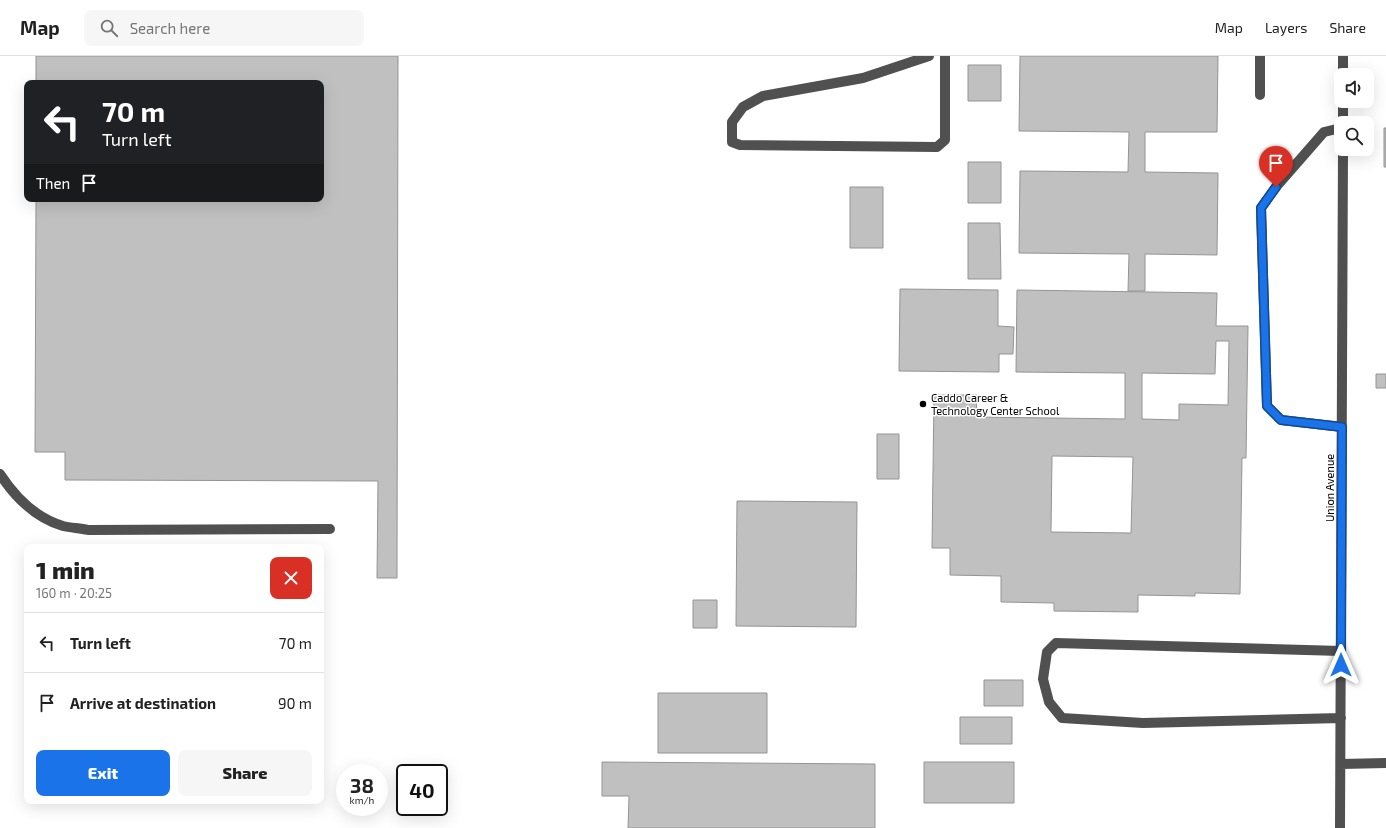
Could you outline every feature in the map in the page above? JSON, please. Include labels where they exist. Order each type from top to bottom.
[{"type":"street","points":[[929,56],[863,78],[763,96],[743,107],[732,122],[732,142],[740,145],[937,147],[945,140],[945,56]]},
{"type":"street","points":[[1260,56],[1260,95]]},
{"type":"street","points":[[1343,56],[1343,68]]},
{"type":"street","points":[[1334,130],[1324,132],[1276,187],[1261,208],[1267,406],[1281,420],[1342,427]]},
{"type":"street","name":"Union Avenue","points":[[1340,828],[1343,156]]},
{"type":"street","points":[[0,474],[31,510],[63,526],[88,530],[330,529]]},
{"type":"street","points":[[1341,651],[1056,643],[1047,652],[1044,679],[1049,702],[1062,718],[1143,723],[1341,718]]},
{"type":"street","points":[[1341,764],[1386,763]]},
{"type":"building","points":[[36,56],[398,56],[397,578],[377,578],[378,481],[65,480],[65,452],[35,452],[36,202],[324,202],[324,80],[36,80]]},
{"type":"building","points":[[1020,56],[1218,56],[1217,132],[1145,132],[1145,172],[1218,173],[1217,255],[1145,254],[1145,291],[1128,291],[1129,254],[1019,253],[1020,171],[1128,172],[1129,132],[1019,131]]},
{"type":"building","points":[[968,65],[1001,65],[1001,101],[968,101]]},
{"type":"building","points":[[1384,128],[1386,128],[1386,167],[1384,167]]},
{"type":"building","points":[[968,162],[1001,162],[1001,203],[968,203]]},
{"type":"building","points":[[850,187],[883,187],[883,248],[850,248]]},
{"type":"building","points":[[968,223],[1000,223],[1001,279],[968,279]]},
{"type":"building","points":[[900,289],[998,290],[998,326],[1014,327],[1013,354],[999,354],[999,372],[899,371]]},
{"type":"building","points":[[1017,290],[1217,293],[1216,326],[1248,326],[1246,458],[1242,458],[1240,594],[1195,593],[1195,596],[1138,595],[1138,612],[1054,611],[1054,603],[1001,602],[1001,576],[950,575],[950,548],[932,548],[934,395],[977,395],[976,417],[1125,419],[1125,373],[1016,372]],"holes":[[[1216,341],[1229,341],[1228,405],[1179,404],[1179,420],[1142,419],[1142,373],[1215,374]],[[1052,456],[1133,457],[1131,533],[1051,532]]]},
{"type":"building","points":[[1376,374],[1386,374],[1386,388],[1376,388]]},
{"type":"building","points":[[877,434],[899,434],[899,479],[877,479]]},
{"type":"building","points":[[737,501],[857,502],[856,627],[736,626]]},
{"type":"building","points":[[693,600],[717,600],[717,628],[693,628]]},
{"type":"building","points":[[984,680],[1023,680],[1023,706],[984,706]]},
{"type":"building","points":[[658,693],[767,693],[767,753],[658,753]]},
{"type":"building","points":[[960,717],[1012,717],[1012,744],[960,744]]},
{"type":"building","points":[[602,762],[875,764],[875,828],[628,828],[629,796],[602,796]]},
{"type":"building","points":[[924,762],[1014,762],[1014,803],[924,803]]},
{"type":"place","name":"Caddo Career & Technology Center School","points":[[923,404]]},
{"type":"route","points":[[1276,187],[1261,208],[1267,406],[1281,420],[1342,427],[1341,665]]}]
